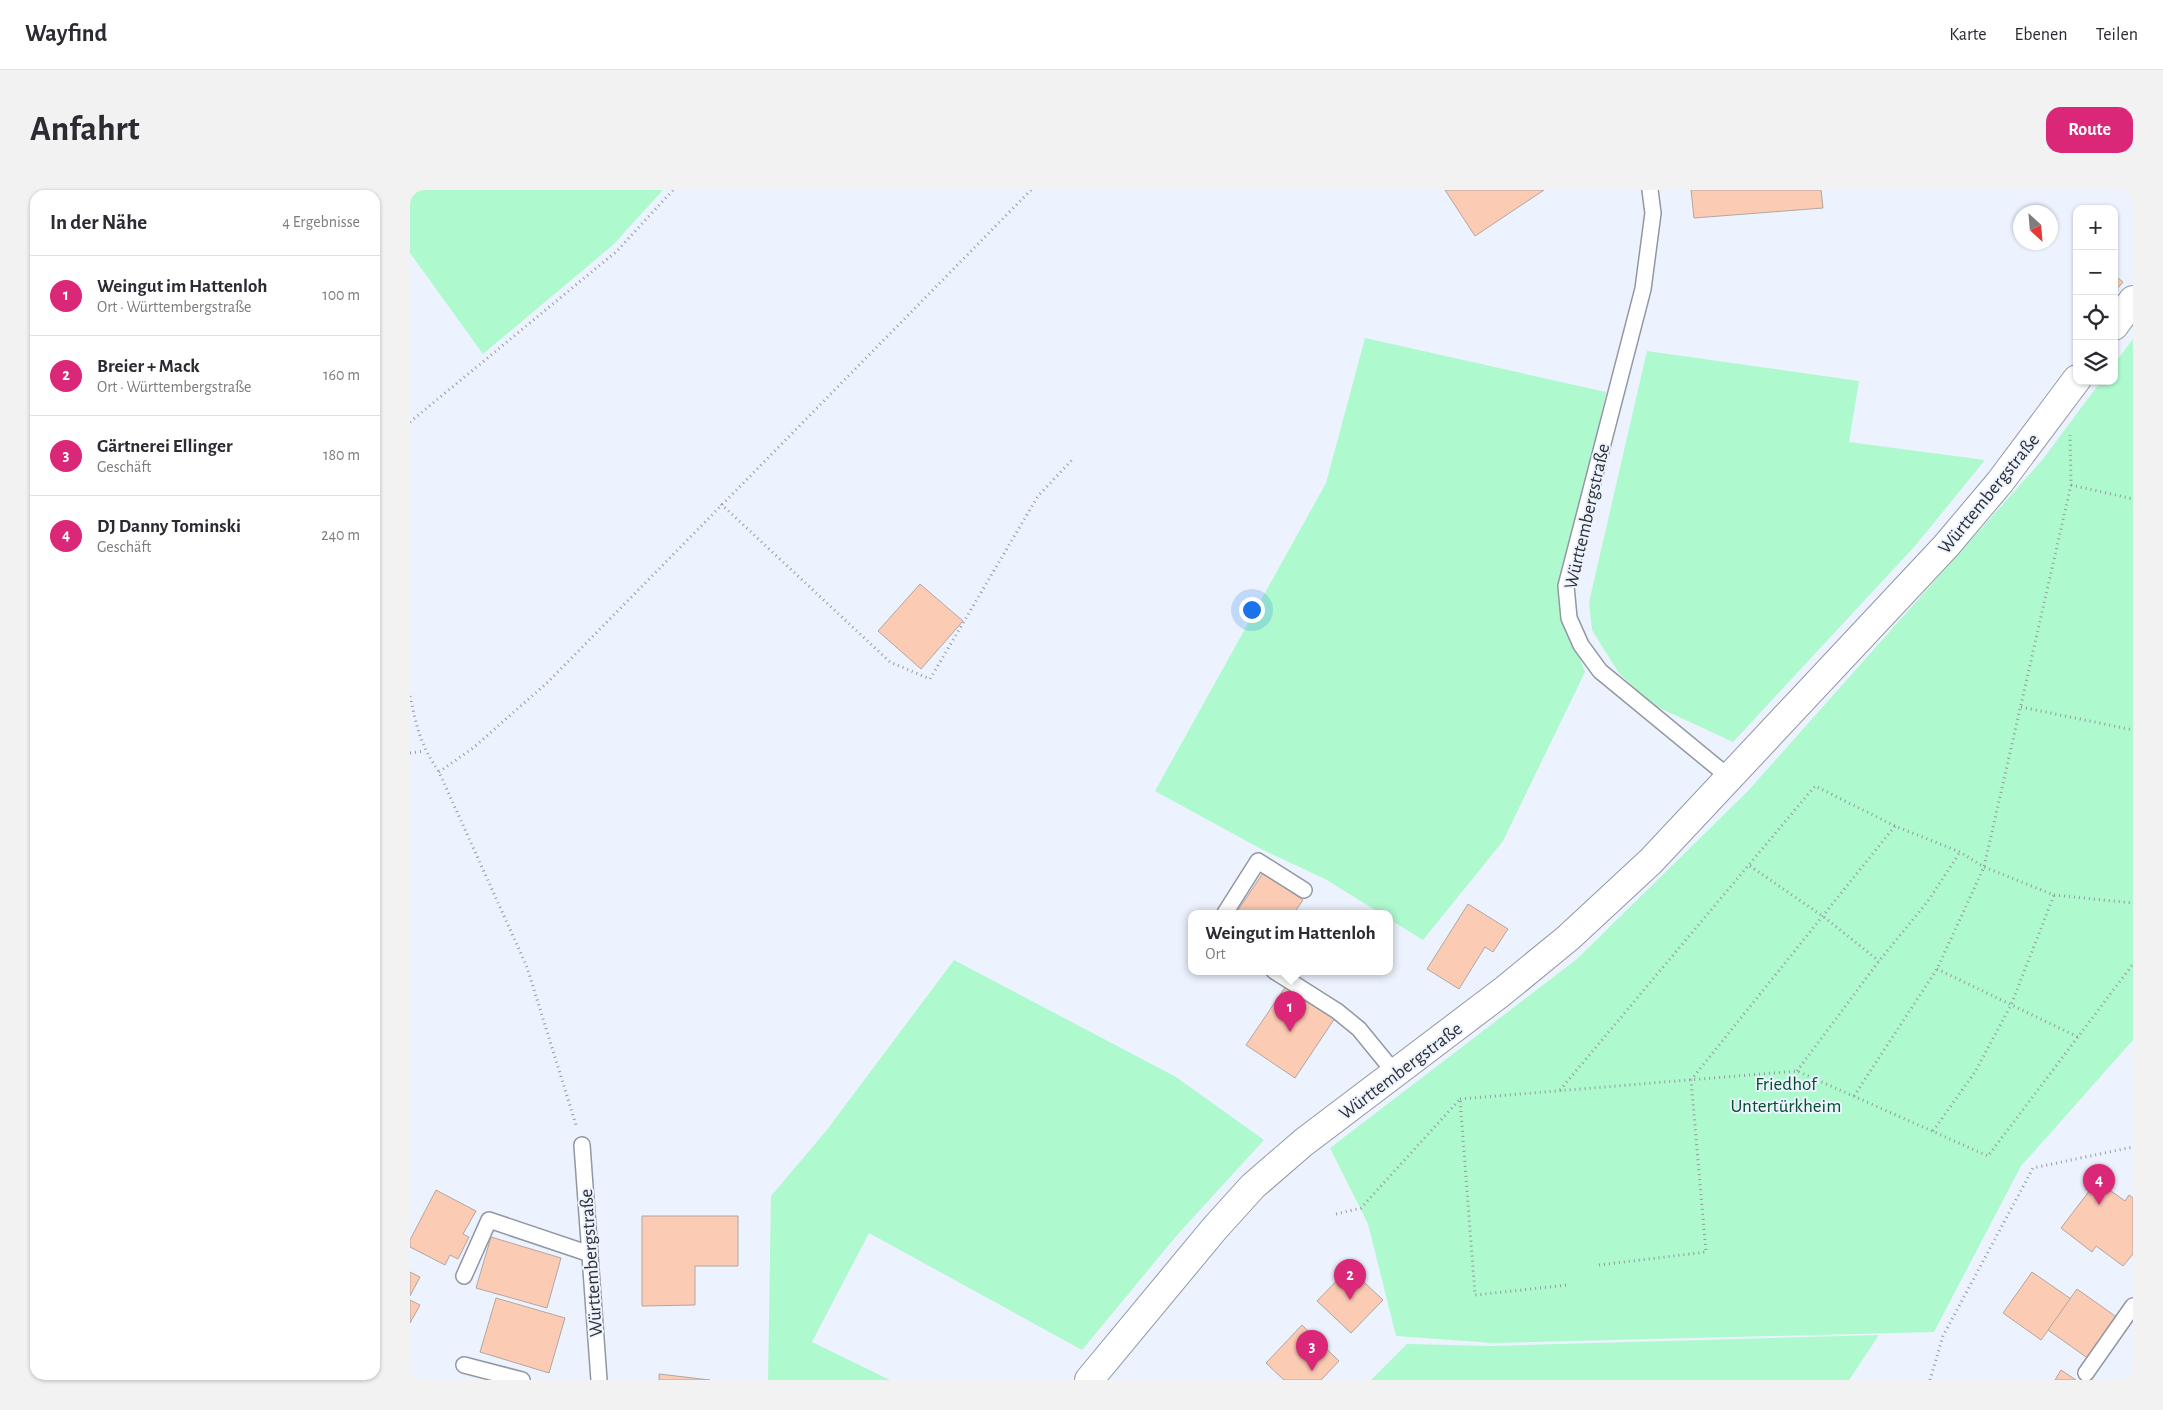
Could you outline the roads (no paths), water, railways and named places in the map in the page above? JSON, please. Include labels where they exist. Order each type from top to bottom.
[{"type":"street","points":[[2118,321],[2133,300]]},
{"type":"street","name":"Württembergstraße","points":[[1089,1380],[1215,1228],[1253,1186],[1304,1142],[1502,992],[1568,938],[1651,861],[1946,546],[2000,482],[2073,384]]},
{"type":"lane","name":"Württembergstraße","points":[[1650,190],[1653,213],[1643,289],[1566,586],[1569,618],[1581,645],[1600,671],[1730,778]]},
{"type":"lane","points":[[1227,910],[1258,862],[1304,890]]},
{"type":"lane","points":[[1280,975],[1338,1011],[1359,1029],[1395,1073]]},
{"type":"lane","name":"Württembergstraße","points":[[582,1146],[599,1380]]},
{"type":"lane","points":[[464,1276],[489,1220],[590,1254]]},
{"type":"lane","points":[[2086,1373],[2133,1306]]},
{"type":"lane","points":[[464,1365],[522,1380]]},
{"type":"place","name":"Weingut im Hattenloh","points":[[1290,1032]]},
{"type":"place","name":"DJ Danny Tominski","points":[[2099,1205]]},
{"type":"place","name":"Breier + Mack","points":[[1350,1300]]},
{"type":"place","name":"Gärtnerei Ellinger","points":[[1312,1371]]},
{"type":"park label","name":"Friedhof Untertürkheim","points":[[1786,1094]]}]
